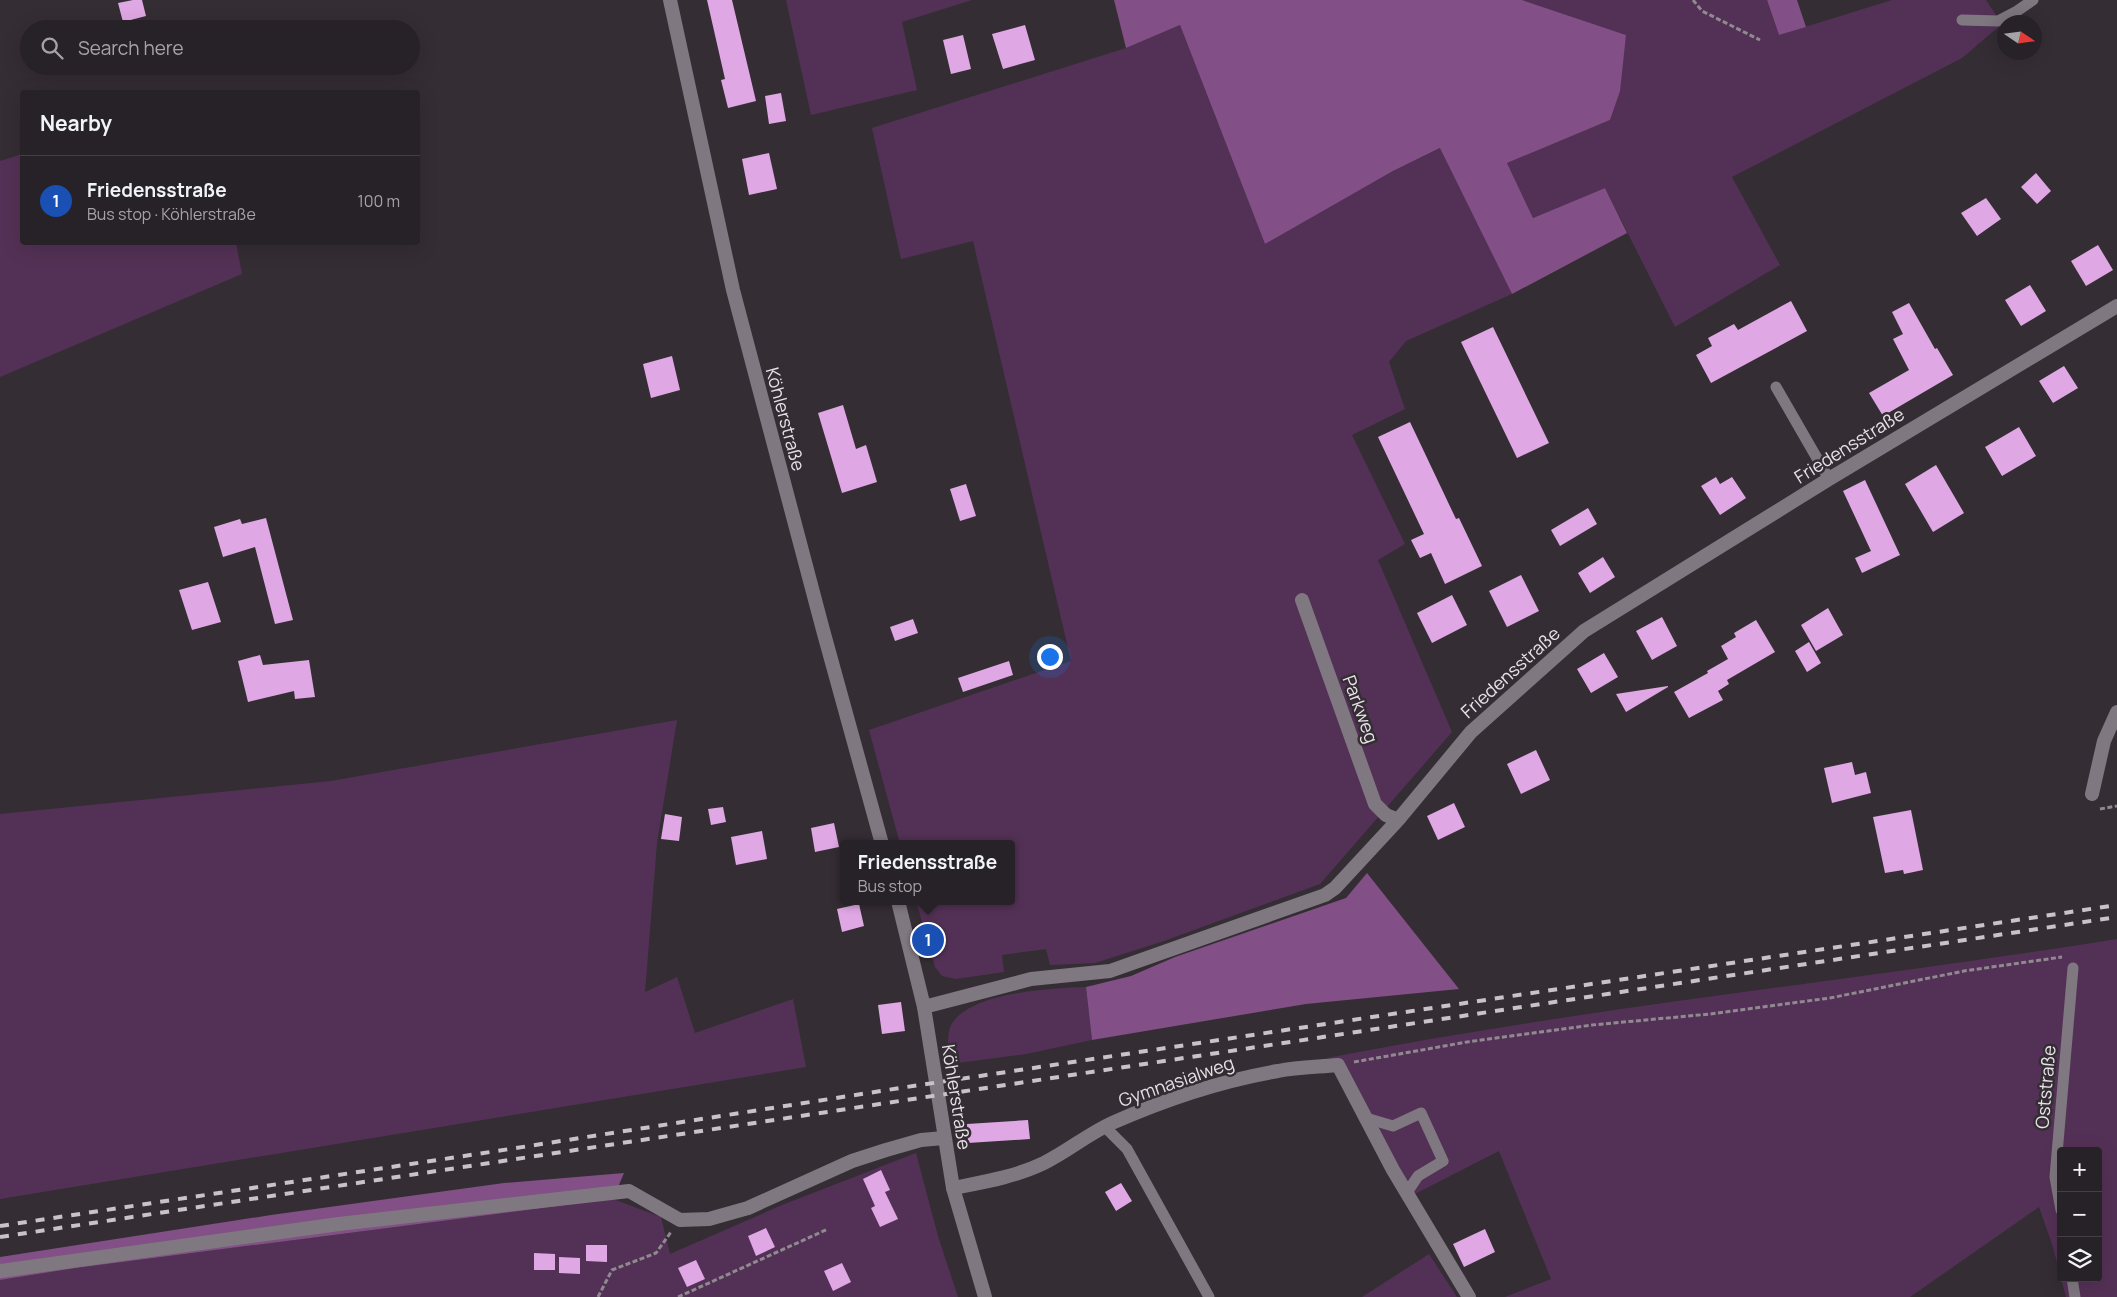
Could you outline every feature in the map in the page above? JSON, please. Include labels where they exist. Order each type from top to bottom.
[{"type":"street","name":"Köhlerstraße","points":[[670,0],[733,290],[881,840]]},
{"type":"street","name":"Friedensstraße","points":[[924,1007],[1031,979],[1110,971],[1325,895],[1335,888],[1398,820],[1470,732],[1584,631],[1829,479],[2117,306]]},
{"type":"street","name":"Parkweg","points":[[1302,600],[1375,804],[1386,815],[1398,820]]},
{"type":"street","points":[[2092,794],[2104,742],[2117,712]]},
{"type":"street","name":"Köhlerstraße","points":[[899,905],[924,1007],[953,1188],[985,1297]]},
{"type":"street","points":[[1338,1065],[1406,1194],[1469,1297]]},
{"type":"street","name":"Gymnasialweg","points":[[953,1188],[1004,1178],[1023,1172],[1045,1163],[1105,1127],[1165,1101],[1220,1083],[1280,1070],[1338,1065]]},
{"type":"street","points":[[0,1271],[339,1224],[629,1191],[680,1220],[709,1219],[748,1208],[869,1156],[921,1140],[944,1138]]},
{"type":"lane","points":[[1962,20],[1998,21],[2033,0]]},
{"type":"lane","points":[[1776,387],[1829,479]]},
{"type":"lane","name":"Oststraße","points":[[2058,1192],[2056,1177],[2073,968]]},
{"type":"lane","points":[[1366,1118],[1393,1126],[1422,1113],[1443,1161],[1418,1176],[1406,1194]]},
{"type":"lane","points":[[1105,1127],[1127,1149],[1209,1297]]},
{"type":"lane","points":[[2073,1282],[2075,1297]]},
{"type":"path","points":[[1692,0],[1702,11],[1760,40]]},
{"type":"path","points":[[1338,1065],[1467,1042],[1592,1025],[1710,1014],[1830,998],[1964,971],[2063,957],[2073,968]]},
{"type":"path","points":[[598,1297],[612,1270],[656,1253],[680,1220]]},
{"type":"path","points":[[678,1297],[828,1229]]},
{"type":"shaded area","points":[[786,0],[972,0],[902,22],[917,90],[811,115]]},
{"type":"shaded area","points":[[1114,0],[1522,0],[1626,35],[1620,91],[1610,120],[1507,163],[1533,218],[1605,188],[1627,233],[1512,294],[1440,148],[1393,171],[1265,244],[1180,25],[1126,48]]},
{"type":"shaded area","points":[[1522,0],[1767,0],[1779,35],[1892,0],[1986,0],[1997,16],[1997,28],[1962,58],[1732,177],[1780,265],[1675,327],[1605,188],[1533,218],[1507,163],[1610,120],[1626,35]]},
{"type":"shaded area","points":[[1767,0],[1797,0],[1806,27],[1779,35]]},
{"type":"shaded area","points":[[1180,25],[1265,244],[1393,171],[1441,148],[1512,294],[1406,341],[1389,362],[1405,409],[1352,435],[1405,544],[1378,560],[1452,732],[1320,884],[1164,941],[1095,963],[1050,965],[1046,949],[1002,955],[1004,972],[956,979],[942,976],[935,967],[917,905],[1015,905],[1015,840],[899,840],[869,730],[1071,661],[973,241],[901,259],[872,128],[1126,48]]},
{"type":"shaded area","points":[[20,155],[20,245],[236,245],[242,274],[0,377],[0,161]]},
{"type":"shaded area","points":[[677,720],[657,843],[645,992],[677,977],[695,1033],[793,999],[806,1067],[0,1199],[0,814],[331,781]]},
{"type":"shaded area","points":[[1367,873],[1459,989],[1306,1004],[1092,1040],[1086,987],[1131,976],[1175,957],[1346,898]]},
{"type":"shaded area","points":[[2117,939],[2117,1297],[2066,1297],[2062,1282],[2102,1282],[2102,1147],[2057,1147],[2057,1262],[2039,1207],[1910,1297],[1505,1297],[1551,1279],[1499,1151],[1403,1200],[1327,1058],[1425,1040],[1622,1009]]},
{"type":"shaded area","points":[[1086,987],[1092,1040],[1026,1054],[950,1064],[949,1032],[953,1022],[963,1012],[978,1004],[1015,994]]},
{"type":"shaded area","points":[[916,1153],[938,1236],[958,1297],[0,1297],[0,1280],[76,1268],[613,1199],[661,1217],[670,1254],[782,1205]]},
{"type":"shaded area","points":[[624,1173],[613,1199],[76,1268],[0,1280],[0,1257],[271,1215],[504,1183]]},
{"type":"shaded area","points":[[1429,1254],[1457,1297],[1362,1297]]},
{"type":"building","points":[[142,0],[146,16],[122,20],[118,3]]},
{"type":"building","points":[[707,0],[732,0],[756,101],[728,108],[721,80],[725,79]]},
{"type":"building","points":[[1025,25],[1035,60],[1003,69],[992,34]]},
{"type":"building","points":[[963,35],[971,69],[951,74],[943,40]]},
{"type":"building","points":[[781,93],[786,121],[769,124],[765,96]]},
{"type":"building","points":[[769,153],[777,189],[749,195],[742,159]]},
{"type":"building","points":[[2036,173],[2051,191],[2037,204],[2021,187]]},
{"type":"building","points":[[1986,198],[2001,219],[1977,236],[1961,213]]},
{"type":"building","points":[[2098,245],[2113,270],[2086,286],[2071,261]]},
{"type":"building","points":[[2030,285],[2046,311],[2021,326],[2005,300]]},
{"type":"building","points":[[1791,301],[1807,331],[1711,383],[1696,355],[1712,346],[1708,338],[1734,324],[1738,330]]},
{"type":"building","points":[[1909,303],[1935,349],[1937,348],[1953,375],[1883,416],[1869,393],[1909,370],[1893,339],[1903,334],[1892,312]]},
{"type":"building","points":[[1493,327],[1549,443],[1517,458],[1461,342]]},
{"type":"building","points":[[672,356],[680,390],[651,398],[643,364]]},
{"type":"building","points":[[2064,366],[2078,388],[2053,403],[2039,381]]},
{"type":"building","points":[[843,405],[856,449],[866,445],[877,482],[842,493],[818,413]]},
{"type":"building","points":[[1410,422],[1456,519],[1459,518],[1482,566],[1445,584],[1431,553],[1420,558],[1411,540],[1424,534],[1378,437]]},
{"type":"building","points":[[2019,427],[2036,456],[2002,476],[1985,447]]},
{"type":"building","points":[[1936,465],[1964,513],[1933,532],[1905,484]]},
{"type":"building","points":[[1716,477],[1720,484],[1732,477],[1746,498],[1720,515],[1701,486]]},
{"type":"building","points":[[1865,480],[1900,555],[1862,573],[1855,558],[1871,551],[1843,491]]},
{"type":"building","points":[[966,484],[976,516],[960,521],[950,489]]},
{"type":"building","points":[[1588,508],[1597,524],[1560,546],[1551,530]]},
{"type":"building","points":[[266,518],[293,620],[275,624],[255,547],[223,557],[214,527],[240,519],[242,524]]},
{"type":"building","points":[[1603,557],[1615,577],[1590,593],[1578,573]]},
{"type":"building","points":[[1521,575],[1539,611],[1507,627],[1489,591]]},
{"type":"building","points":[[208,582],[221,622],[192,630],[179,590]]},
{"type":"building","points":[[1452,595],[1467,625],[1432,643],[1417,613]]},
{"type":"building","points":[[1828,608],[1843,635],[1816,651],[1801,625]]},
{"type":"building","points":[[1662,617],[1677,646],[1652,660],[1636,631]]},
{"type":"building","points":[[913,619],[918,633],[895,641],[890,627]]},
{"type":"building","points":[[1756,620],[1775,652],[1727,680],[1729,684],[1718,691],[1723,700],[1689,718],[1674,692],[1708,673],[1707,671],[1728,659],[1721,646],[1736,637],[1734,633]]},
{"type":"building","points":[[1809,642],[1821,663],[1807,672],[1795,651]]},
{"type":"building","points":[[1604,653],[1618,677],[1591,693],[1577,669]]},
{"type":"building","points":[[260,655],[263,665],[309,660],[315,697],[295,699],[294,691],[248,702],[238,661]]},
{"type":"building","points":[[1009,661],[1013,675],[963,692],[958,678]]},
{"type":"building","points":[[1668,686],[1626,712],[1616,694]]},
{"type":"building","points":[[1536,750],[1550,780],[1521,794],[1507,764]]},
{"type":"building","points":[[1852,762],[1855,775],[1866,772],[1871,793],[1832,803],[1824,768]]},
{"type":"building","points":[[1454,803],[1465,827],[1438,840],[1427,816]]},
{"type":"building","points":[[723,807],[726,822],[711,825],[708,809]]},
{"type":"building","points":[[1911,810],[1923,870],[1904,874],[1903,870],[1885,873],[1873,817]]},
{"type":"building","points":[[665,814],[682,817],[679,841],[661,839]]},
{"type":"building","points":[[834,823],[839,847],[815,852],[811,828]]},
{"type":"building","points":[[762,831],[767,859],[736,865],[731,837]]},
{"type":"building","points":[[859,905],[864,926],[842,932],[837,909]]},
{"type":"building","points":[[901,1002],[905,1031],[882,1034],[878,1005]]},
{"type":"building","points":[[1028,1120],[1030,1139],[968,1143],[967,1124]]},
{"type":"building","points":[[881,1170],[890,1190],[885,1192],[898,1219],[880,1227],[871,1208],[875,1206],[863,1179]]},
{"type":"building","points":[[1121,1183],[1132,1201],[1116,1211],[1105,1192]]},
{"type":"building","points":[[766,1228],[775,1247],[756,1256],[748,1236]]},
{"type":"building","points":[[1485,1229],[1495,1252],[1464,1267],[1453,1244]]},
{"type":"building","points":[[586,1245],[607,1245],[607,1262],[586,1261]]},
{"type":"building","points":[[534,1253],[555,1254],[555,1270],[534,1270]]},
{"type":"building","points":[[559,1257],[580,1258],[580,1274],[559,1273]]},
{"type":"building","points":[[696,1260],[705,1279],[687,1287],[678,1268]]},
{"type":"building","points":[[842,1263],[851,1282],[833,1291],[824,1271]]},
{"type":"railway","points":[[0,1226],[900,1088],[2117,905]]},
{"type":"railway","points":[[0,1237],[2117,917]]},
{"type":"place","name":"Friedensstraße","points":[[928,940]]}]
